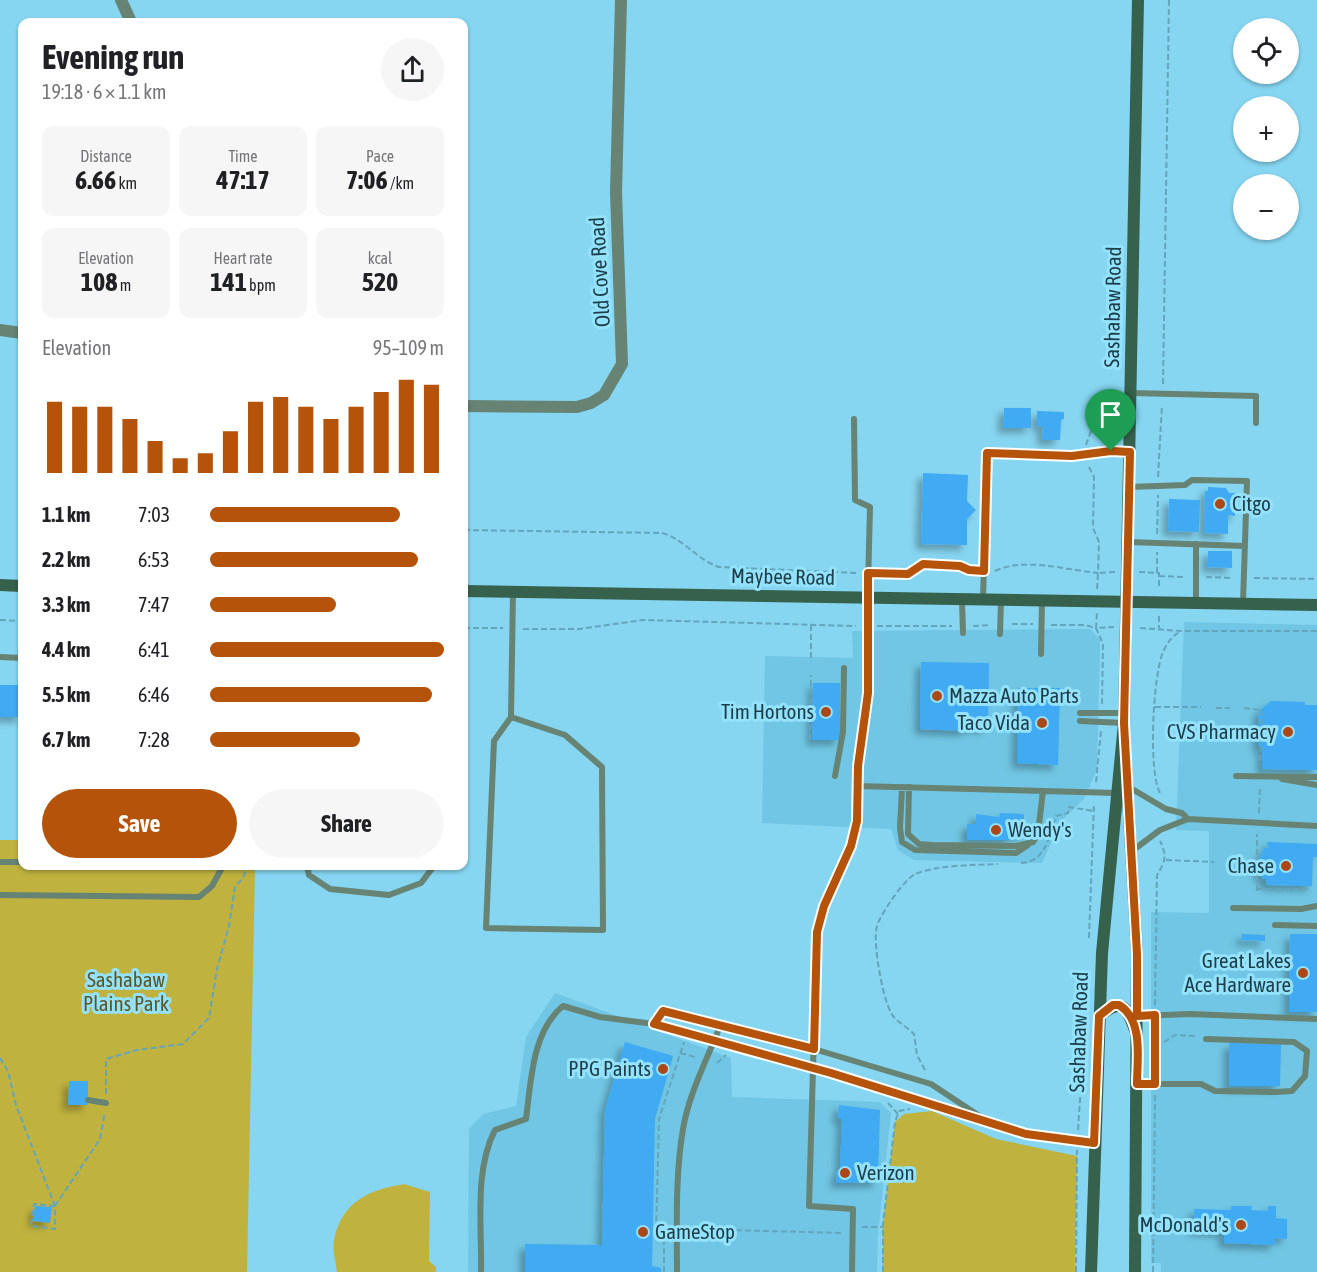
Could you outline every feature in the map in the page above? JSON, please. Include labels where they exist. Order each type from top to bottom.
[{"type":"main road","name":"Sashabaw Road","points":[[1091,1272],[1102,942],[1122,790],[1138,0]]},
{"type":"main road","points":[[0,585],[18,586]]},
{"type":"main road","name":"Maybee Road","points":[[468,591],[1317,605]]},
{"type":"main road","name":"Sashabaw Road","points":[[1122,790],[1131,851],[1137,1016],[1135,1272]]},
{"type":"main road","points":[[1099,1016],[1113,1005],[1122,1006],[1130,1016],[1137,1036]]},
{"type":"street","points":[[122,0],[129,18]]},
{"type":"street","name":"Old Cove Road","points":[[468,406],[577,407],[591,403],[604,395],[622,363],[616,192],[621,0]]},
{"type":"street","points":[[0,330],[18,332]]},
{"type":"lane","points":[[1131,393],[1256,396],[1256,423]]},
{"type":"lane","points":[[852,1272],[853,1209],[809,1206],[817,932],[824,906],[851,846],[857,821],[856,786],[867,715],[870,507],[855,500],[854,419]]},
{"type":"lane","points":[[983,600],[987,453],[1130,452]]},
{"type":"lane","points":[[1129,487],[1185,485],[1192,480],[1247,482],[1243,603]]},
{"type":"lane","points":[[1128,542],[1245,546]]},
{"type":"lane","points":[[1196,544],[1196,603]]},
{"type":"lane","points":[[511,717],[565,735],[602,767],[603,930],[486,928],[495,741],[511,717],[513,591]]},
{"type":"lane","points":[[962,600],[963,629]]},
{"type":"lane","points":[[1000,634],[1001,600]]},
{"type":"lane","points":[[1041,654],[1042,601]]},
{"type":"lane","points":[[0,657],[18,658]]},
{"type":"lane","points":[[835,776],[843,732],[844,668]]},
{"type":"lane","points":[[1080,713],[1124,718]]},
{"type":"lane","points":[[1080,721],[1124,718]]},
{"type":"lane","points":[[1236,776],[1317,777]]},
{"type":"lane","points":[[1272,776],[1317,785]]},
{"type":"lane","points":[[856,786],[1094,792],[1122,790],[1182,813],[1188,819]]},
{"type":"lane","points":[[905,787],[908,834],[919,844],[1016,846],[1033,842],[1038,833],[1043,791]]},
{"type":"lane","points":[[1131,851],[1160,830],[1188,819],[1317,826]]},
{"type":"lane","points":[[0,862],[18,862]]},
{"type":"lane","points":[[0,896],[200,897],[212,886],[221,870]]},
{"type":"lane","points":[[308,870],[309,874],[330,889],[389,895],[421,883],[431,870]]},
{"type":"lane","points":[[1233,908],[1301,909],[1317,906]]},
{"type":"lane","points":[[1275,925],[1317,926]]},
{"type":"lane","points":[[481,1272],[483,1179],[487,1145],[495,1130],[526,1119],[537,1049],[551,1016],[563,1006],[600,1017],[654,1024],[813,1068],[1026,1134],[1094,1143]]},
{"type":"lane","points":[[654,1024],[663,1011],[814,1049],[923,1081],[948,1094],[987,1121]]},
{"type":"lane","points":[[1137,1016],[1317,1019]]},
{"type":"lane","points":[[677,1272],[677,1208],[683,1128],[701,1069],[720,1026]]},
{"type":"lane","points":[[1137,1084],[1201,1084],[1215,1091],[1276,1092],[1292,1091],[1305,1076],[1307,1051],[1294,1042],[1206,1039]]},
{"type":"lane","points":[[88,1100],[106,1103]]},
{"type":"path","points":[[1163,394],[1169,0]]},
{"type":"path","points":[[1095,400],[1094,423],[1086,442],[1086,462],[1094,477],[1093,528],[1099,542],[1098,573]]},
{"type":"path","points":[[468,530],[662,533],[674,538],[700,559],[719,567],[908,574],[923,564],[960,566],[969,570],[984,571],[995,571],[1004,566],[1056,567],[1098,573],[1158,573],[1160,628],[1181,631],[1317,631]]},
{"type":"path","points":[[468,628],[579,629],[643,620],[963,629],[1000,625],[1085,625],[1096,628]]},
{"type":"path","points":[[0,621],[18,621]]},
{"type":"path","points":[[811,625],[812,660]]},
{"type":"path","points":[[1160,806],[1160,794],[1154,781],[1155,707],[1163,653],[1173,636],[1181,631]]},
{"type":"path","points":[[810,740],[811,675]]},
{"type":"path","points":[[1155,707],[1200,707]]},
{"type":"path","points":[[1216,708],[1230,708]]},
{"type":"path","points":[[1244,708],[1262,710]]},
{"type":"path","points":[[1089,942],[1094,792]]},
{"type":"path","points":[[1021,863],[1032,863],[1043,853],[1056,816],[1068,813],[1069,807],[1093,811]]},
{"type":"path","points":[[1153,1272],[1157,875],[1166,860],[1160,830]]},
{"type":"path","points":[[1257,836],[1255,863],[1257,890],[1308,889]]},
{"type":"path","points":[[1166,860],[1214,862]]},
{"type":"path","points":[[923,1081],[926,1072],[917,1055],[914,1034],[892,1016],[884,991],[876,940],[877,926],[902,885],[915,874],[964,865],[998,864]]},
{"type":"path","points":[[55,1206],[100,1139],[106,1103],[106,1059],[136,1050],[183,1044],[209,1018],[235,887],[243,878],[246,870]]},
{"type":"path","points":[[1155,1041],[1164,1042],[1175,1035],[1197,1036]]},
{"type":"path","points":[[1076,1272],[1077,1142],[1084,1037]]},
{"type":"path","points":[[664,1272],[664,1243],[656,1234],[659,1119],[684,1042]]},
{"type":"path","points":[[680,1053],[695,1057]]},
{"type":"path","points":[[0,1058],[8,1071],[16,1106],[55,1206],[55,1229],[31,1226],[34,1203],[55,1206]]},
{"type":"path","points":[[883,1272],[883,1227],[895,1122],[899,1111],[915,1108],[918,1100]]},
{"type":"path","points":[[862,1227],[883,1227]]},
{"type":"path","points":[[692,1229],[846,1233]]},
{"type":"path","points":[[1155,1232],[1219,1234]]},
{"type":"shaded area","points":[[1184,622],[1317,625],[1317,1272],[1161,1272],[1161,1263],[1151,1263],[1151,912],[1209,913],[1209,831],[1176,830]]},
{"type":"shaded area","points":[[1090,629],[1100,640],[1097,769],[1084,799],[1061,821],[1042,863],[914,860],[898,850],[891,829],[762,823],[765,656],[853,658],[852,631]]},
{"type":"shaded area","points":[[555,993],[731,1058],[732,1097],[880,1102],[891,1113],[878,1234],[877,1272],[468,1272],[469,1129],[483,1114],[516,1106],[526,1037]]},
{"type":"green space","name":"Sashabaw Plains Park","points":[[0,840],[18,840],[18,870],[255,870],[247,1272],[0,1272]]},
{"type":"green space","points":[[932,1111],[996,1139],[1077,1156],[1075,1272],[883,1272],[883,1224],[895,1122],[904,1114]]},
{"type":"green space","points":[[404,1184],[430,1192],[429,1261],[436,1267],[436,1272],[337,1272],[334,1244],[343,1216],[350,1207],[369,1194]]},
{"type":"building","points":[[1004,408],[1031,408],[1031,428],[1003,428]]},
{"type":"building","points":[[1037,411],[1064,412],[1064,419],[1061,420],[1060,440],[1042,440],[1043,427],[1037,426]]},
{"type":"building","points":[[923,473],[968,475],[967,501],[976,510],[967,519],[967,545],[921,544]]},
{"type":"building","name":"Citgo","points":[[1208,487],[1226,488],[1229,493],[1236,493],[1235,516],[1228,515],[1228,534],[1204,533],[1205,491],[1208,491]]},
{"type":"building","points":[[1169,499],[1200,500],[1199,532],[1168,531]]},
{"type":"building","points":[[1208,551],[1232,551],[1232,568],[1207,567]]},
{"type":"building","points":[[921,662],[989,663],[988,728],[966,727],[967,731],[920,729]]},
{"type":"building","name":"Tim Hortons","points":[[813,683],[840,683],[840,740],[812,740]]},
{"type":"building","points":[[0,685],[18,685],[18,717],[0,717]]},
{"type":"building","points":[[1018,688],[1060,688],[1058,765],[1017,763]]},
{"type":"building","name":"CVS Pharmacy","points":[[1271,701],[1305,702],[1305,705],[1317,705],[1317,770],[1262,769],[1262,746],[1258,746],[1259,711]]},
{"type":"building","name":"Wendy's","points":[[1000,813],[1024,814],[1024,835],[1010,835],[1011,840],[967,840],[967,824],[976,824],[976,814],[999,817]]},
{"type":"building","name":"Chase","points":[[1267,842],[1317,844],[1317,857],[1313,857],[1312,886],[1267,885],[1266,879],[1263,879],[1259,871],[1258,862],[1264,848],[1268,848]]},
{"type":"building","points":[[1242,934],[1265,935],[1265,941],[1241,940]]},
{"type":"building","name":"Great Lakes Ace Hardware","points":[[1290,934],[1317,934],[1317,1012],[1289,1012]]},
{"type":"building","points":[[625,1042],[673,1056],[655,1119],[652,1266],[661,1268],[661,1272],[525,1272],[525,1244],[602,1245],[605,1110]]},
{"type":"building","points":[[1229,1043],[1281,1044],[1280,1086],[1229,1086]]},
{"type":"building","points":[[69,1081],[88,1081],[88,1105],[68,1105]]},
{"type":"building","points":[[839,1105],[880,1110],[878,1182],[836,1183],[837,1171],[840,1170],[842,1119],[838,1119]]},
{"type":"building","points":[[35,1206],[52,1207],[50,1223],[33,1221]]},
{"type":"building","name":"McDonald's","points":[[1231,1206],[1252,1206],[1251,1210],[1268,1211],[1268,1206],[1276,1206],[1276,1218],[1287,1219],[1287,1239],[1275,1238],[1275,1245],[1224,1243],[1224,1232],[1194,1230],[1194,1209],[1231,1210]]},
{"type":"place","name":"Citgo","points":[[1220,504]]},
{"type":"place","name":"Mazza Auto Parts","points":[[937,696]]},
{"type":"place","name":"Tim Hortons","points":[[826,712]]},
{"type":"place","name":"Taco Vida","points":[[1042,723]]},
{"type":"place","name":"CVS Pharmacy","points":[[1288,732]]},
{"type":"place","name":"Wendy's","points":[[996,830]]},
{"type":"place","name":"Chase","points":[[1286,866]]},
{"type":"place","name":"Great Lakes Ace Hardware","points":[[1303,973]]},
{"type":"place","name":"PPG Paints","points":[[663,1069]]},
{"type":"place","name":"Verizon","points":[[845,1173]]},
{"type":"place","name":"McDonald's","points":[[1241,1225]]},
{"type":"place","name":"GameStop","points":[[643,1232]]},
{"type":"route","points":[[1111,451],[1130,452],[1124,723],[1137,954],[1137,1016],[1155,1015],[1155,1084],[1137,1084],[1137,1036],[1130,1016],[1119,1005],[1113,1005],[1099,1016],[1094,1143],[1061,1141],[1026,1134],[831,1073],[654,1024],[663,1011],[814,1049],[817,932],[824,906],[851,846],[857,821],[856,786],[860,748],[867,715],[868,693],[868,573],[908,574],[923,564],[960,566],[969,570],[984,571],[987,453],[1072,456],[1111,451]]}]
